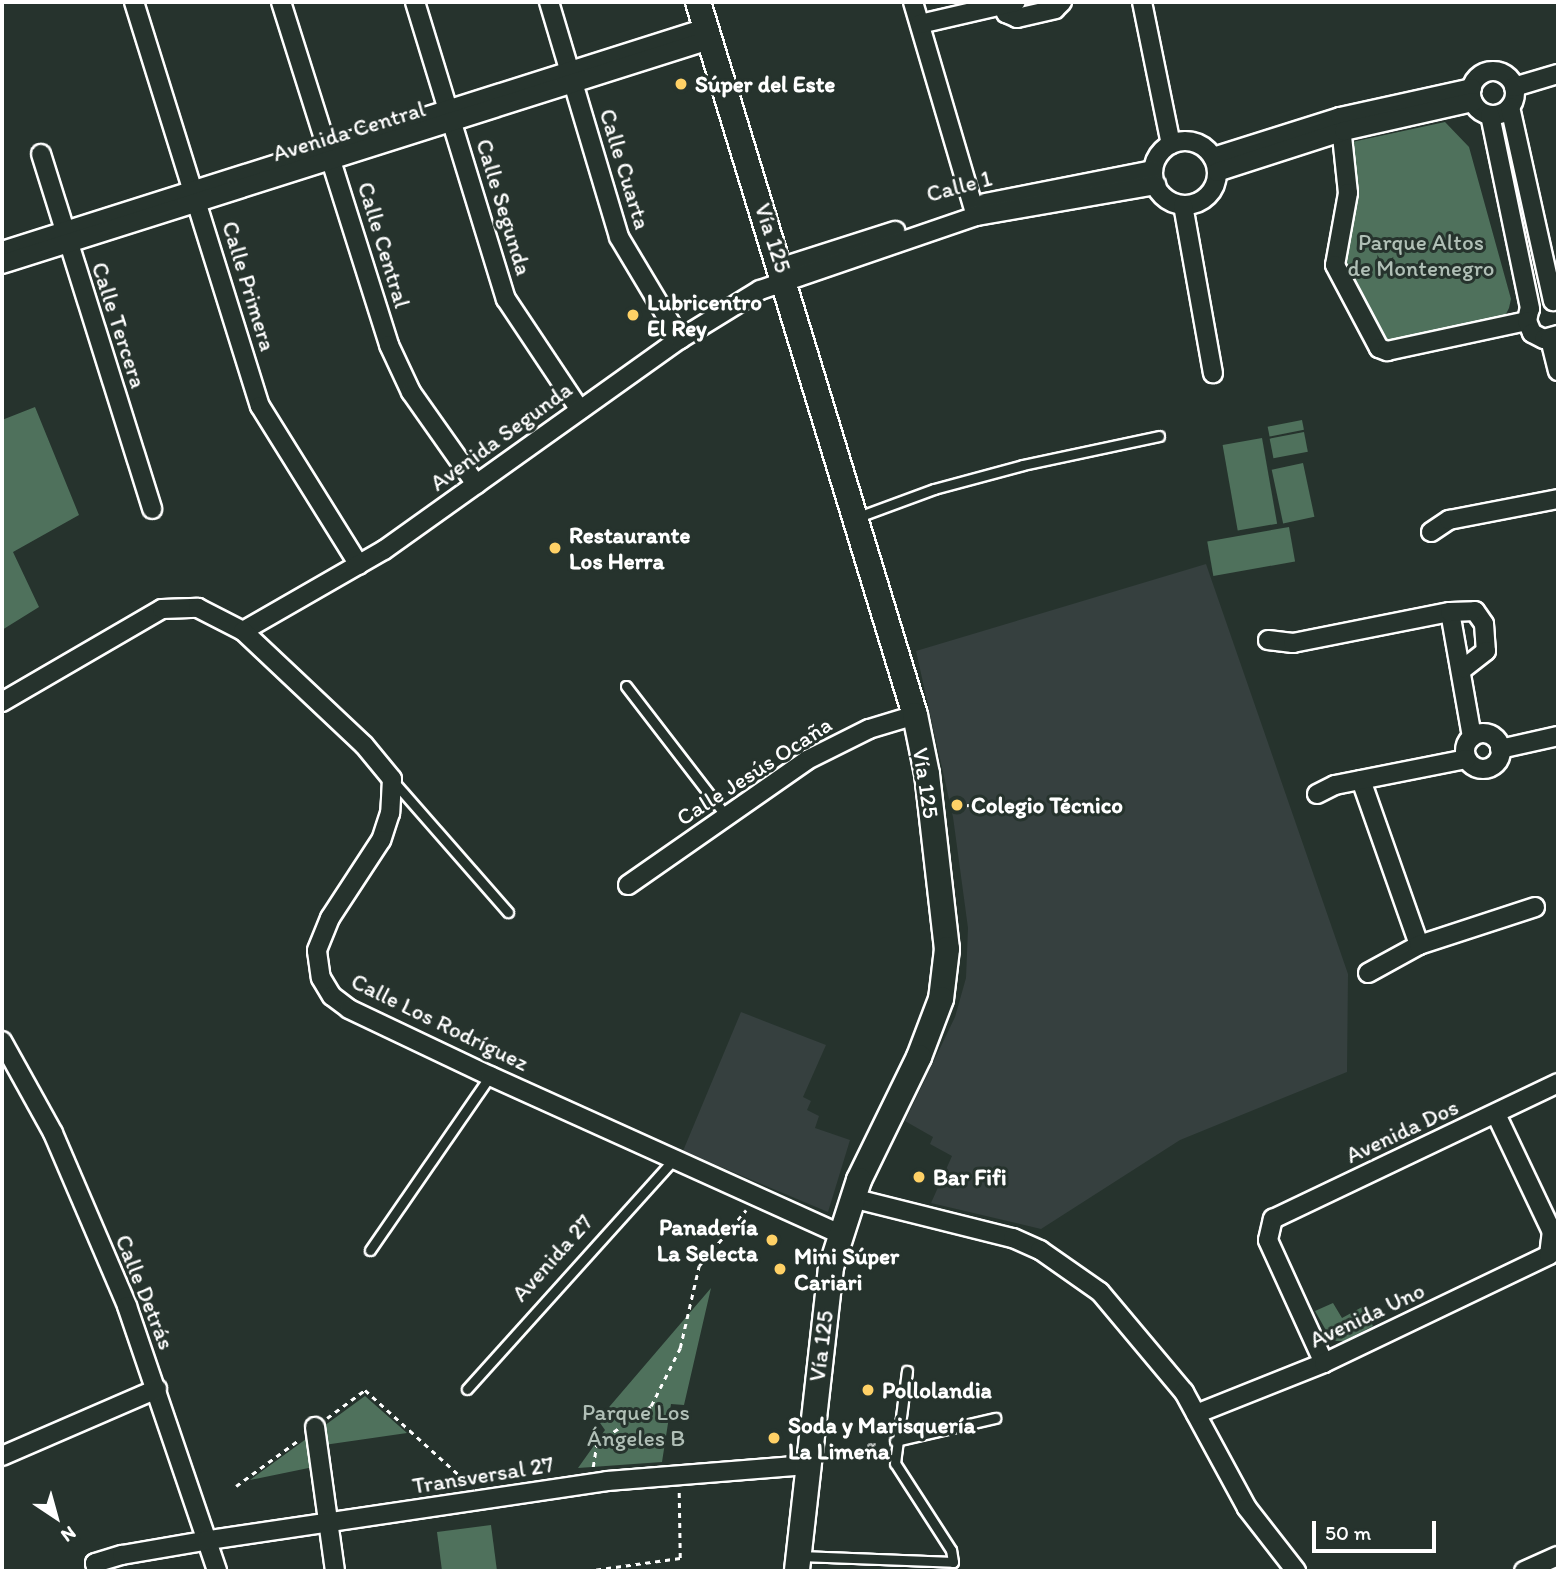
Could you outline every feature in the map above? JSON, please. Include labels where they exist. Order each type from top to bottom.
[{"type":"main road","name":"Vía 125","points":[[698,2],[858,517],[915,715],[927,774],[947,971],[919,1057],[852,1198],[840,1234],[829,1280],[798,1564]]},
{"type":"street","name":"Calle Primera","points":[[134,2],[270,429],[359,565]]},
{"type":"street","name":"Calle Central","points":[[281,2],[399,370],[476,484]]},
{"type":"street","name":"Calle Segunda","points":[[415,2],[506,299],[580,410]]},
{"type":"street","name":"Calle Cuarta","points":[[549,2],[625,251],[680,339]]},
{"type":"street","points":[[913,2],[975,211]]},
{"type":"street","points":[[920,24],[1009,3],[1006,13],[1017,18],[1055,9],[1062,2]]},
{"type":"street","points":[[1142,2],[1171,144]]},
{"type":"street","name":"Avenida Central","points":[[2,251],[65,237],[196,197],[708,34]]},
{"type":"street","points":[[1342,124],[1348,193],[1335,265],[1369,335],[1387,351],[1529,315],[1540,301],[1555,303],[1510,107],[1514,88],[1506,76],[1493,72],[1479,76],[1472,95]]},
{"type":"street","points":[[1514,88],[1558,74]]},
{"type":"street","points":[[1215,164],[1342,124],[1472,95]]},
{"type":"street","points":[[1472,95],[1490,115],[1532,333],[1554,337],[1558,371]]},
{"type":"street","points":[[1490,115],[1510,107]]},
{"type":"street","points":[[1190,141],[1215,164],[1211,192],[1183,205],[1167,199],[1155,177],[1159,155],[1171,144],[1190,141]]},
{"type":"street","name":"Calle Tercera","points":[[41,154],[152,509]]},
{"type":"street","name":"Calle 1","points":[[784,274],[975,211],[1155,177]]},
{"type":"street","points":[[1183,205],[1213,373]]},
{"type":"street","name":"Avenida Central","points":[[2,264],[65,237]]},
{"type":"street","points":[[2,264],[2,282]]},
{"type":"street","name":"Avenida Segunda","points":[[243,631],[359,565],[680,339],[784,274]]},
{"type":"street","points":[[1431,532],[1450,520],[1558,499]]},
{"type":"street","points":[[2,702],[162,609],[198,608],[243,631],[365,745],[392,779]]},
{"type":"street","points":[[1268,640],[1293,643],[1450,612],[1475,611],[1484,624],[1486,651],[1464,668]]},
{"type":"street","points":[[1450,612],[1464,668],[1472,737],[1466,747],[1466,759],[1475,767],[1486,769],[1496,763],[1500,749]]},
{"type":"street","name":"Calle Jesús Ocaña","points":[[628,885],[829,748],[893,719],[915,715]]},
{"type":"street","points":[[1472,737],[1489,734],[1500,749]]},
{"type":"street","points":[[1500,749],[1558,736]]},
{"type":"street","points":[[1317,794],[1362,780],[1466,759]]},
{"type":"street","name":"Calle Los Rodríguez","points":[[392,779],[390,813],[381,841],[330,918],[317,950],[321,978],[332,996],[349,1009],[490,1076],[840,1234]]},
{"type":"street","points":[[1362,780],[1419,945]]},
{"type":"street","points":[[1368,973],[1419,945],[1535,907]]},
{"type":"street","name":"Calle Detrás","points":[[2,1041],[53,1133],[157,1389],[209,1540],[217,1571]]},
{"type":"street","name":"Avenida Dos","points":[[1324,1363],[1268,1240],[1269,1226],[1279,1215],[1558,1083]]},
{"type":"street","name":"Avenida Uno","points":[[1196,1414],[1324,1363],[1542,1260],[1553,1248],[1552,1232],[1496,1114]]},
{"type":"street","points":[[852,1198],[1013,1238],[1040,1250],[1100,1292],[1129,1321],[1171,1374],[1247,1508],[1296,1571]]},
{"type":"street","points":[[2,1456],[157,1389]]},
{"type":"street","points":[[315,1427],[335,1571]]},
{"type":"street","name":"Transversal 27","points":[[209,1540],[593,1483],[807,1465]]},
{"type":"street","points":[[96,1567],[209,1540]]},
{"type":"street","points":[[1532,1570],[1558,1556]]},
{"type":"lane","points":[[858,517],[934,489],[1023,465],[1159,436]]},
{"type":"lane","points":[[626,686],[726,816]]},
{"type":"lane","points":[[392,779],[508,912]]},
{"type":"lane","points":[[370,1250],[490,1076]]},
{"type":"lane","name":"Avenida 27","points":[[467,1390],[673,1160]]},
{"type":"lane","points":[[798,1564],[953,1562],[951,1550],[895,1463],[895,1441],[907,1371]]},
{"type":"lane","points":[[895,1441],[995,1418]]},
{"type":"path","points":[[957,806],[970,805]]},
{"type":"path","points":[[593,1483],[597,1443],[651,1406],[680,1348],[699,1266],[757,1197]]},
{"type":"path","points":[[236,1486],[365,1390],[486,1499]]},
{"type":"path","points":[[586,1571],[680,1558],[679,1475]]},
{"type":"shaded area","points":[[1206,564],[1348,974],[1347,1072],[1180,1140],[1041,1229],[931,1203],[952,1156],[930,1144],[933,1137],[905,1121],[955,1017],[966,978],[968,928],[953,817],[916,651]]},
{"type":"shaded area","points":[[741,1012],[826,1045],[803,1097],[811,1101],[807,1110],[819,1116],[815,1128],[850,1140],[828,1212],[683,1151]]},
{"type":"green space","name":"Parque Altos de Montenegro","points":[[1445,122],[1469,147],[1511,299],[1509,308],[1505,316],[1383,343],[1342,265],[1355,202],[1352,142]]},
{"type":"green space","points":[[35,407],[79,515],[13,552],[39,607],[2,630],[2,420]]},
{"type":"green space","points":[[1302,420],[1304,430],[1270,436],[1268,427]]},
{"type":"green space","points":[[1304,432],[1308,452],[1273,458],[1270,439]]},
{"type":"green space","points":[[1262,438],[1277,524],[1238,531],[1223,445]]},
{"type":"green space","points":[[1303,463],[1314,517],[1283,523],[1272,470]]},
{"type":"green space","points":[[1289,527],[1295,561],[1213,576],[1207,541]]},
{"type":"green space","name":"Parque Los Ángeles B","points":[[711,1288],[684,1405],[671,1404],[662,1462],[578,1468],[605,1430],[598,1420]]},
{"type":"green space","points":[[1333,1303],[1342,1318],[1364,1306],[1373,1326],[1344,1341],[1332,1341],[1315,1311]]},
{"type":"green space","points":[[365,1396],[407,1433],[324,1445],[328,1464],[250,1480]]},
{"type":"green space","points":[[491,1525],[497,1571],[442,1571],[437,1532]]},
{"type":"place","name":"Súper del Este","points":[[681,84]]},
{"type":"place","name":"Lubricentro El Rey","points":[[633,315]]},
{"type":"place","name":"Restaurante Los Herra","points":[[555,548]]},
{"type":"place","name":"Colegio Técnico","points":[[957,805]]},
{"type":"place","name":"Bar Fifi","points":[[919,1177]]},
{"type":"place","name":"Panadería La Selecta","points":[[772,1240]]},
{"type":"place","name":"Mini Súper Cariari","points":[[780,1269]]},
{"type":"place","name":"Pollolandia","points":[[868,1390]]},
{"type":"place","name":"Soda y Marisquería La Limeña","points":[[774,1438]]}]
